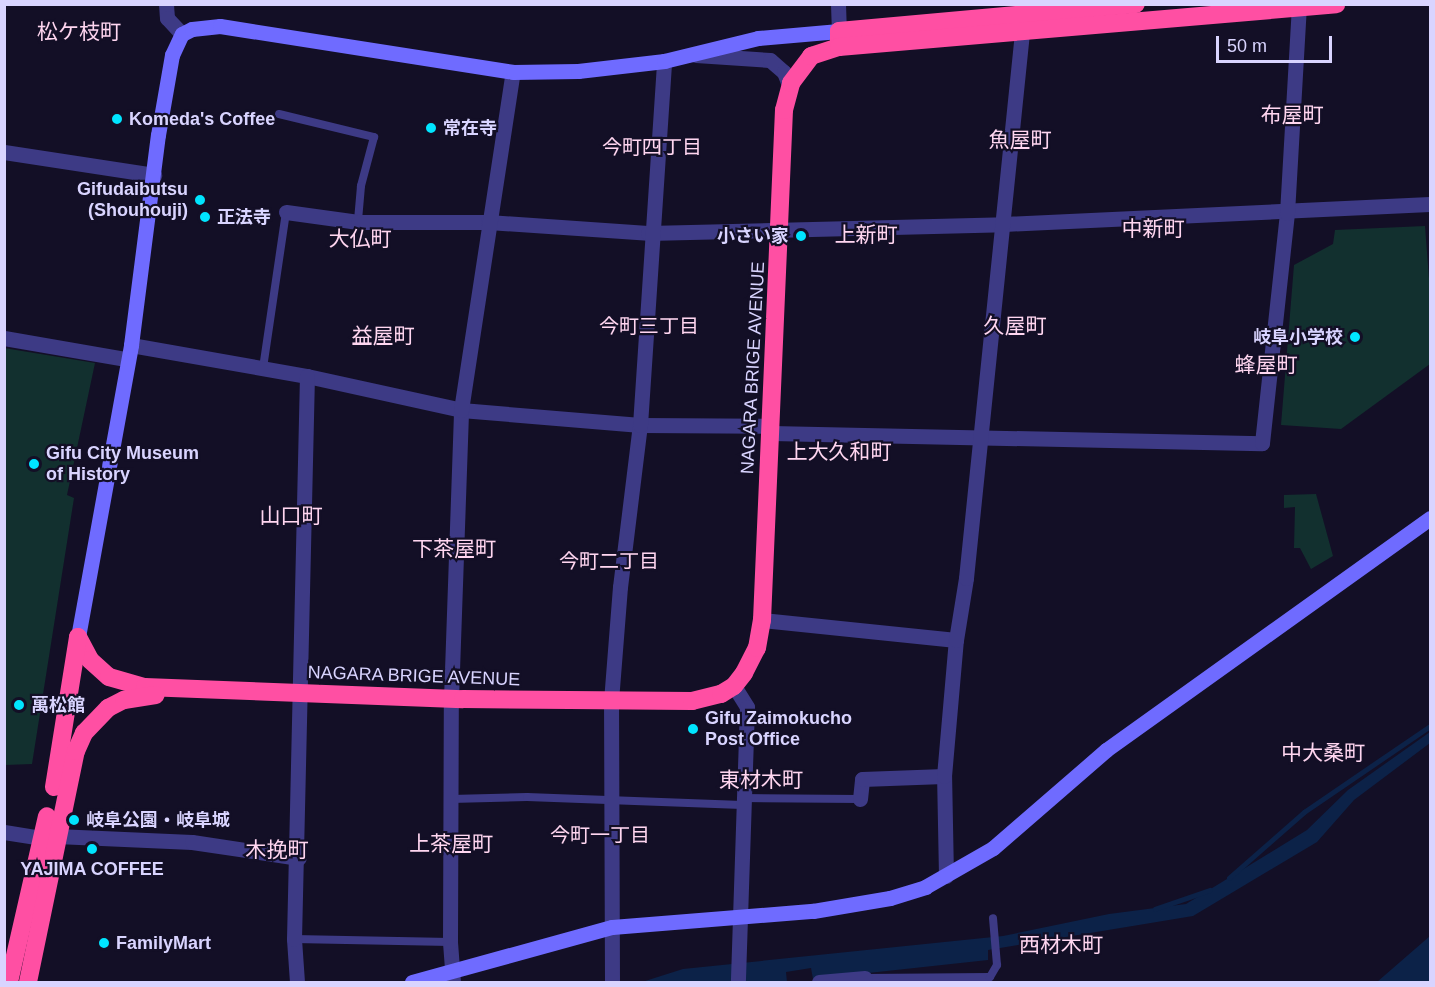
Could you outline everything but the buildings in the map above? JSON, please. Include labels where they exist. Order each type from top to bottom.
[{"type":"highway","name":"NAGARA BRIGE AVENUE","points":[[839,39],[1022,32],[1136,4]]},
{"type":"highway","name":"NAGARA BRIGE AVENUE","points":[[78,637],[90,660],[121,683],[212,692],[451,699],[693,701],[734,686],[757,648],[762,620],[781,229],[784,110],[790,88],[811,56],[839,39],[979,12],[1107,12],[1336,4]]},
{"type":"highway","name":"NAGARA BRIGE AVENUE","points":[[28,982],[78,637]]},
{"type":"highway","name":"NAGARA BRIGE AVENUE","points":[[9,982],[49,837],[84,733],[95,719],[124,700],[212,692]]},
{"type":"street","points":[[166,4],[167,18],[182,34]]},
{"type":"street","points":[[78,637],[129,352],[172,55],[182,34],[192,28],[220,26],[513,72],[578,71],[664,61],[759,38],[839,39],[838,4]]},
{"type":"street","points":[[4,338],[263,368],[461,411],[640,425],[1262,443],[1287,213],[1299,7]]},
{"type":"street","points":[[946,876],[944,776],[956,640],[966,578],[1022,32]]},
{"type":"street","points":[[693,55],[770,60],[783,72],[790,88]]},
{"type":"street","points":[[612,982],[611,701],[620,587],[640,425],[655,232],[664,61]]},
{"type":"street","points":[[452,977],[450,942],[451,699],[461,411],[488,222],[513,72]]},
{"type":"street","points":[[4,152],[154,175]]},
{"type":"street","points":[[286,212],[358,222],[488,222],[655,232],[1004,224],[1287,213],[1431,204]]},
{"type":"street","points":[[297,982],[294,939],[299,858],[307,376]]},
{"type":"street","points":[[412,982],[452,977],[612,927],[813,912],[890,898],[946,876],[993,848],[1106,750],[1166,705],[1431,518]]},
{"type":"street","points":[[762,620],[956,640]]},
{"type":"street","points":[[734,686],[747,706],[742,801],[738,982]]},
{"type":"street","points":[[860,799],[862,779],[944,776]]},
{"type":"street","points":[[4,832],[49,837],[192,842],[299,858]]},
{"type":"street","points":[[819,982],[866,980]]},
{"type":"lane","points":[[279,114],[374,137],[361,186],[358,222]]},
{"type":"lane","points":[[263,368],[286,212]]},
{"type":"lane","points":[[451,799],[527,797],[611,803],[860,799]]},
{"type":"lane","points":[[866,980],[980,980],[995,973],[997,958],[993,921]]},
{"type":"lane","points":[[294,939],[450,942]]},
{"type":"green space","points":[[1425,226],[1430,292],[1430,364],[1341,429],[1281,425],[1294,265],[1333,244],[1335,230]]},
{"type":"green space","points":[[4,348],[95,363],[67,495],[74,498],[32,764],[5,765]]},
{"type":"green space","points":[[1316,494],[1333,556],[1311,569],[1300,548],[1294,548],[1295,507],[1284,508],[1284,495]]},
{"type":"water","points":[[1430,732],[1430,743],[1354,800],[1317,842],[1193,916],[988,950],[988,960],[813,979],[811,968],[786,972],[787,982],[642,982],[683,969],[1003,936],[1109,914],[1186,904],[1307,830],[1348,790]]},
{"type":"water","points":[[1430,936],[1430,982],[1377,982]]},
{"type":"waterway","points":[[1229,878],[1304,812],[1430,726]]},
{"type":"waterway","points":[[1155,909],[1210,890]]},
{"type":"place","name":"Komeda's Coffee","points":[[117,119]]},
{"type":"place","name":"常在寺","points":[[431,128]]},
{"type":"place","name":"Gifudaibutsu (Shouhouji)","points":[[200,200]]},
{"type":"place","name":"正法寺","points":[[205,217]]},
{"type":"place","name":"小さい家","points":[[801,236]]},
{"type":"place","name":"岐阜小学校","points":[[1355,337]]},
{"type":"place","name":"Gifu City Museum of History","points":[[34,464]]},
{"type":"place","name":"萬松館","points":[[19,705]]},
{"type":"place","name":"Gifu Zaimokucho Post Office","points":[[693,729]]},
{"type":"place","name":"岐阜公園・岐阜城","points":[[74,820]]},
{"type":"place","name":"YAJIMA COFFEE","points":[[92,849]]},
{"type":"place","name":"FamilyMart","points":[[104,943]]},
{"type":"district","name":"松ケ枝町","points":[[79,32]]},
{"type":"district","name":"布屋町","points":[[1292,115]]},
{"type":"district","name":"魚屋町","points":[[1020,140]]},
{"type":"district","name":"今町四丁目","points":[[652,147]]},
{"type":"district","name":"中新町","points":[[1153,229]]},
{"type":"district","name":"上新町","points":[[866,235]]},
{"type":"district","name":"大仏町","points":[[360,239]]},
{"type":"district","name":"今町三丁目","points":[[649,326]]},
{"type":"district","name":"久屋町","points":[[1015,326]]},
{"type":"district","name":"益屋町","points":[[383,336]]},
{"type":"district","name":"蜂屋町","points":[[1266,365]]},
{"type":"district","name":"上大久和町","points":[[839,452]]},
{"type":"district","name":"山口町","points":[[291,516]]},
{"type":"district","name":"下茶屋町","points":[[454,549]]},
{"type":"district","name":"今町二丁目","points":[[609,561]]},
{"type":"district","name":"中大桑町","points":[[1323,753]]},
{"type":"district","name":"東材木町","points":[[761,780]]},
{"type":"district","name":"今町一丁目","points":[[600,835]]},
{"type":"district","name":"上茶屋町","points":[[451,844]]},
{"type":"district","name":"木挽町","points":[[277,850]]},
{"type":"district","name":"西材木町","points":[[1061,945]]}]
